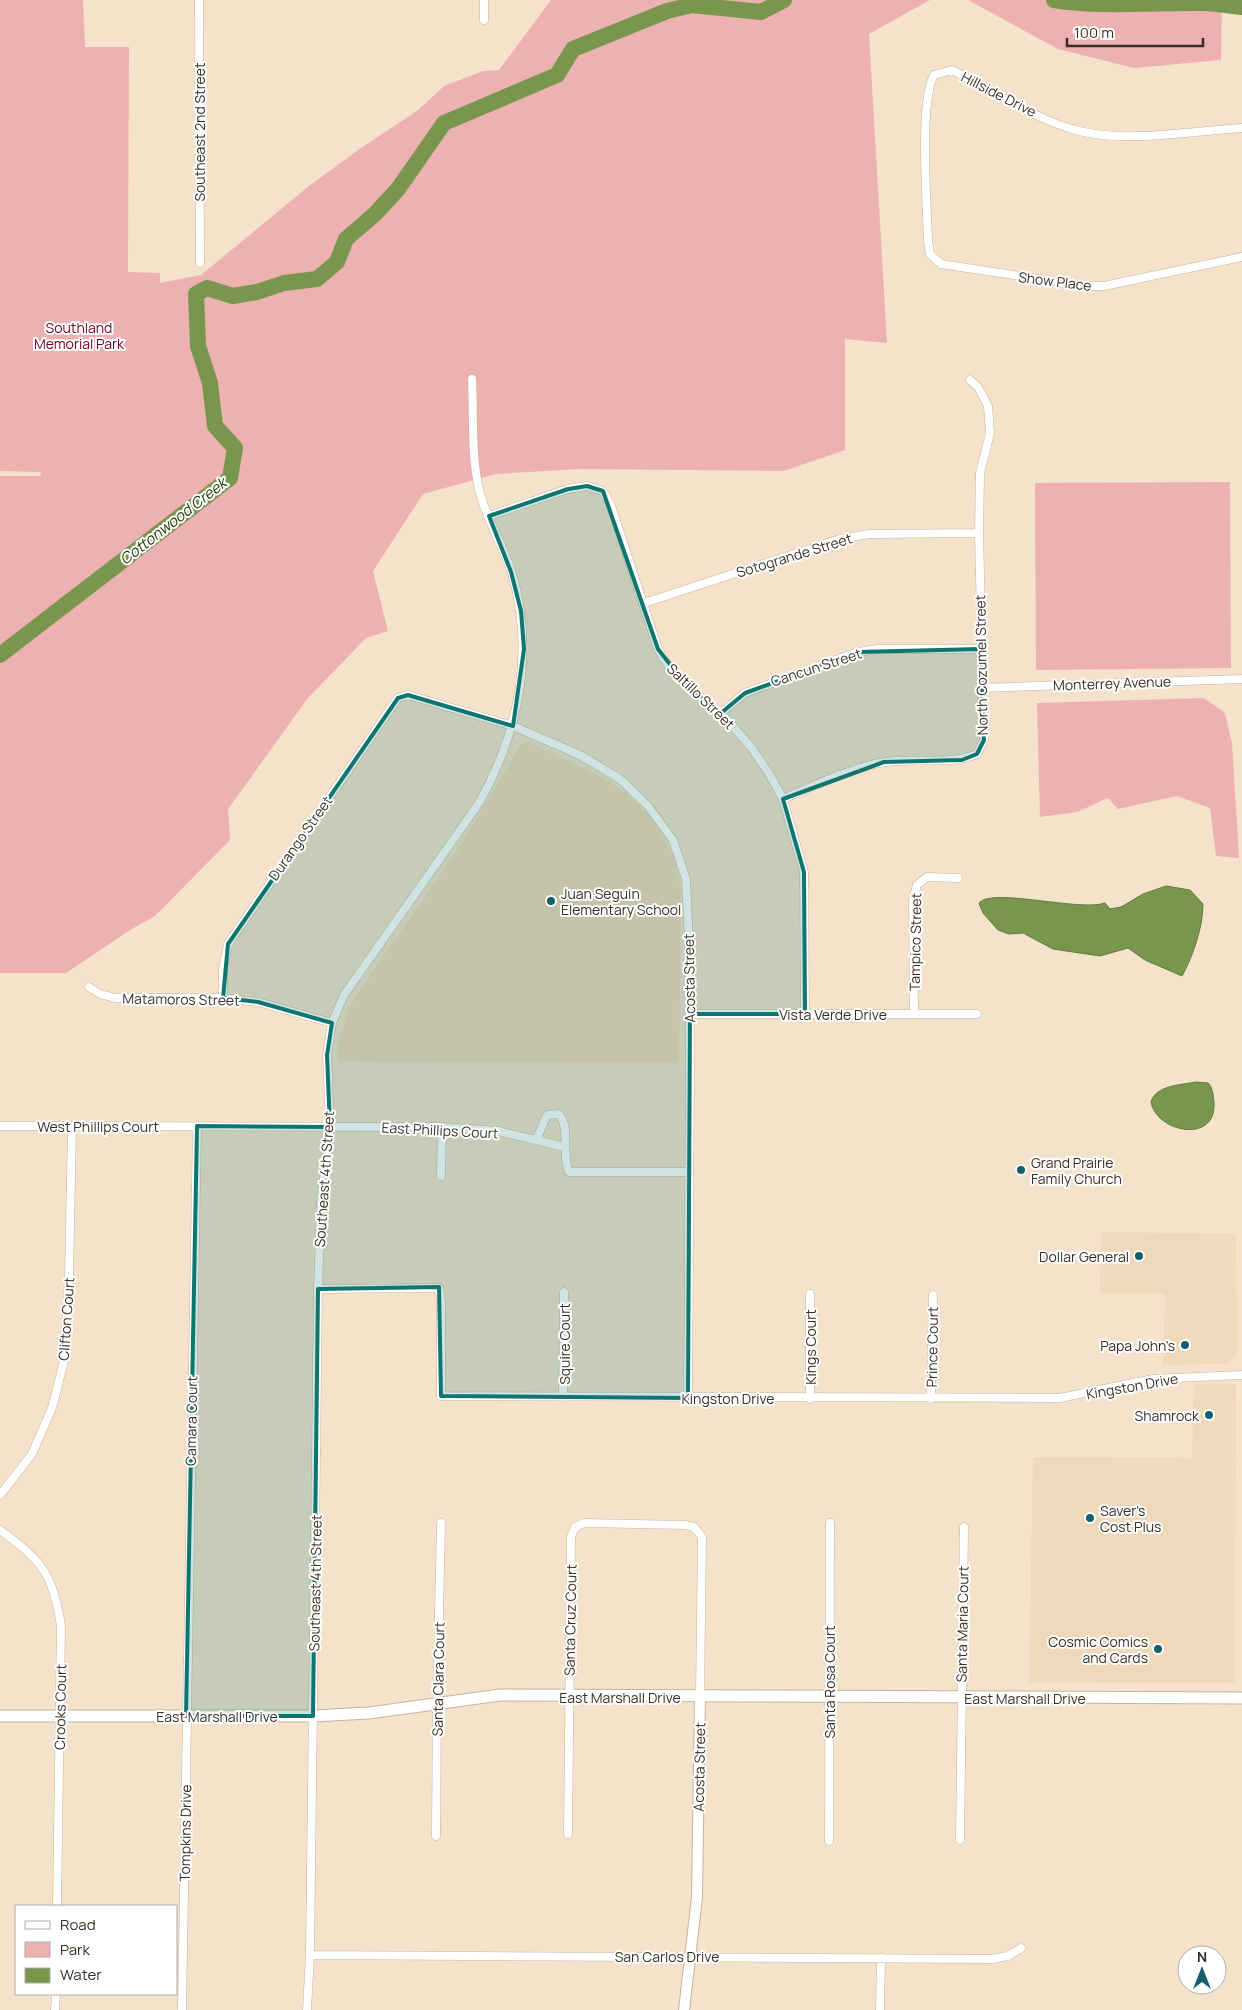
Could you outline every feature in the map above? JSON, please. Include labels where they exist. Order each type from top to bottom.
[{"type":"main road","name":"East Marshall Drive","points":[[0,1716],[313,1716],[368,1713],[500,1696],[1242,1698]]},
{"type":"street","name":"Southeast 2nd Street","points":[[199,0],[200,263]]},
{"type":"street","points":[[484,0],[484,20]]},
{"type":"street","name":"Hillside Drive","points":[[930,254],[928,240],[926,112],[929,86],[934,75],[952,70],[1046,119],[1078,131],[1103,135],[1165,134],[1242,128]]},
{"type":"street","name":"Show Place","points":[[930,254],[941,264],[1085,286],[1104,286],[1242,257]]},
{"type":"street","name":"Southeast 4th Street","points":[[307,2010],[310,1955],[318,1289],[321,1202],[330,1127],[327,1055],[332,1023],[344,995],[479,803],[496,773],[513,726],[520,691],[524,649],[521,611],[512,572],[482,499],[476,470],[472,379]]},
{"type":"street","name":"North Cozumel Street","points":[[783,799],[818,783],[884,762],[962,760],[977,754],[984,740],[978,533],[980,473],[990,433],[988,406],[978,387],[970,380]]},
{"type":"street","name":"Saltillo Street","points":[[489,516],[568,488],[587,486],[603,491],[611,506],[658,649],[669,667],[687,686],[721,713],[751,747],[770,775],[783,799],[804,872],[805,1014]]},
{"type":"street","name":"Sotogrande Street","points":[[644,603],[840,539],[868,534],[978,533]]},
{"type":"street","name":"Cancun Street","points":[[721,713],[745,692],[858,652],[981,648]]},
{"type":"street","name":"Monterrey Avenue","points":[[982,688],[1242,679]]},
{"type":"street","name":"Acosta Street","points":[[408,695],[513,726],[580,755],[620,779],[648,806],[673,840],[686,879],[690,1014],[688,1398]]},
{"type":"street","name":"Durango Street","points":[[223,998],[223,970],[228,944],[398,698],[408,695]]},
{"type":"street","name":"Tampico Street","points":[[914,1014],[913,900],[917,885],[927,877],[958,878]]},
{"type":"street","name":"Matamoros Street","points":[[89,987],[100,994],[115,998],[223,998],[258,1002],[332,1023]]},
{"type":"street","name":"Vista Verde Drive","points":[[690,1014],[977,1014]]},
{"type":"street","points":[[536,1140],[547,1115],[555,1112],[559,1114],[564,1123],[564,1162],[569,1172],[690,1172]]},
{"type":"street","name":"West Phillips Court","points":[[0,1126],[197,1126]]},
{"type":"street","name":"Clifton Court","points":[[0,1495],[32,1454],[52,1408],[64,1361],[69,1277],[72,1126]]},
{"type":"street","name":"East Phillips Court","points":[[197,1126],[442,1127],[498,1131],[564,1146]]},
{"type":"street","name":"Camara Court","points":[[186,1716],[197,1126]]},
{"type":"street","points":[[441,1176],[442,1127]]},
{"type":"street","name":"Kingston Drive","points":[[318,1289],[439,1288],[441,1300],[441,1396],[810,1399],[1060,1398],[1153,1379],[1242,1375]]},
{"type":"street","name":"Squire Court","points":[[563,1397],[564,1292]]},
{"type":"street","name":"Kings Court","points":[[810,1294],[810,1399]]},
{"type":"street","name":"Prince Court","points":[[931,1399],[933,1295]]},
{"type":"street","name":"Santa Cruz Court","points":[[568,1834],[571,1537],[575,1527],[584,1522],[685,1525],[694,1527]]},
{"type":"street","name":"Santa Clara Court","points":[[436,1836],[437,1703],[442,1523]]},
{"type":"street","name":"Santa Rosa Court","points":[[829,1841],[830,1523]]},
{"type":"street","name":"Acosta Street","points":[[684,2010],[697,1897],[702,1537],[694,1527]]},
{"type":"street","name":"Santa Maria Court","points":[[960,1840],[964,1527]]},
{"type":"street","name":"Crooks Court","points":[[0,1530],[32,1553],[49,1578],[58,1602],[61,1627],[57,1905]]},
{"type":"street","name":"Tompkins Drive","points":[[182,2010],[186,1716]]},
{"type":"street","name":"San Carlos Drive","points":[[310,1955],[992,1959],[1008,1956],[1021,1948]]},
{"type":"street","points":[[880,2010],[881,1958]]},
{"type":"street","points":[[55,2010],[56,1995]]},
{"type":"highlighted area","points":[[587,486],[603,491],[658,649],[687,686],[721,713],[745,693],[858,652],[981,649],[984,740],[977,754],[962,760],[884,762],[783,799],[804,872],[805,1014],[690,1014],[688,1398],[441,1396],[439,1287],[318,1289],[313,1716],[186,1716],[197,1126],[330,1127],[327,1055],[332,1023],[258,1002],[223,998],[228,944],[398,698],[408,695],[513,726],[524,649],[521,611],[511,572],[489,516],[568,489]]},
{"type":"shaded area","name":"Juan Seguin Elementary School","points":[[528,742],[596,774],[624,792],[647,813],[664,838],[675,861],[681,889],[679,1063],[337,1061],[339,1042],[348,1011],[356,996],[459,848],[522,743]]},
{"type":"shaded area","points":[[1101,1232],[1236,1234],[1237,1354],[1227,1364],[1163,1365],[1165,1294],[1100,1293]]},
{"type":"shaded area","points":[[1194,1384],[1236,1384],[1235,1683],[1029,1682],[1033,1457],[1192,1458]]},
{"type":"green space","name":"Southland Memorial Park","points":[[0,0],[83,0],[85,47],[129,47],[128,272],[160,273],[160,283],[201,275],[309,186],[361,148],[417,111],[444,86],[483,71],[499,70],[551,0],[930,0],[869,34],[887,343],[845,339],[845,450],[784,471],[579,469],[496,474],[423,494],[373,571],[388,631],[366,638],[308,698],[228,809],[230,840],[155,916],[130,930],[66,973],[0,973],[0,476],[40,476],[41,472],[0,471]]},
{"type":"green space","points":[[968,0],[1222,0],[1221,60],[1134,68],[1058,49]]},
{"type":"green space","points":[[1230,482],[1231,668],[1036,670],[1035,483]]},
{"type":"green space","points":[[1204,698],[1225,713],[1232,743],[1239,858],[1216,856],[1210,808],[1177,796],[1118,809],[1108,798],[1077,812],[1040,817],[1037,703]]},
{"type":"water","points":[[1166,886],[1190,890],[1203,904],[1197,941],[1182,976],[1145,960],[1128,948],[1100,956],[1053,949],[1023,933],[1009,934],[998,930],[983,913],[979,903],[987,899],[1018,898],[1077,905],[1105,903],[1110,909],[1121,907],[1143,894]]},
{"type":"water","points":[[1196,1082],[1208,1083],[1211,1087],[1214,1102],[1212,1116],[1206,1124],[1197,1129],[1186,1129],[1174,1127],[1163,1121],[1155,1112],[1151,1102],[1154,1096],[1163,1089]]},
{"type":"waterway","name":"Cottonwood Creek","points":[[0,655],[230,478],[235,448],[215,426],[210,383],[198,346],[196,294],[207,288],[233,296],[257,292],[284,283],[317,279],[337,262],[346,239],[375,214],[398,189],[444,123],[557,75],[573,49],[667,11],[692,5],[761,12],[784,0]]},
{"type":"waterway","name":"Cottonwood Creek","points":[[1054,0],[1092,4],[1209,3],[1242,7]]},
{"type":"place","name":"Juan Seguin Elementary School","points":[[551,901]]},
{"type":"place","name":"Grand Prairie Family Church","points":[[1021,1170]]},
{"type":"place","name":"Dollar General","points":[[1139,1256]]},
{"type":"place","name":"Papa John's","points":[[1185,1345]]},
{"type":"place","name":"Shamrock","points":[[1209,1415]]},
{"type":"place","name":"Saver's Cost Plus","points":[[1090,1518]]},
{"type":"place","name":"Cosmic Comics and Cards","points":[[1158,1649]]}]
